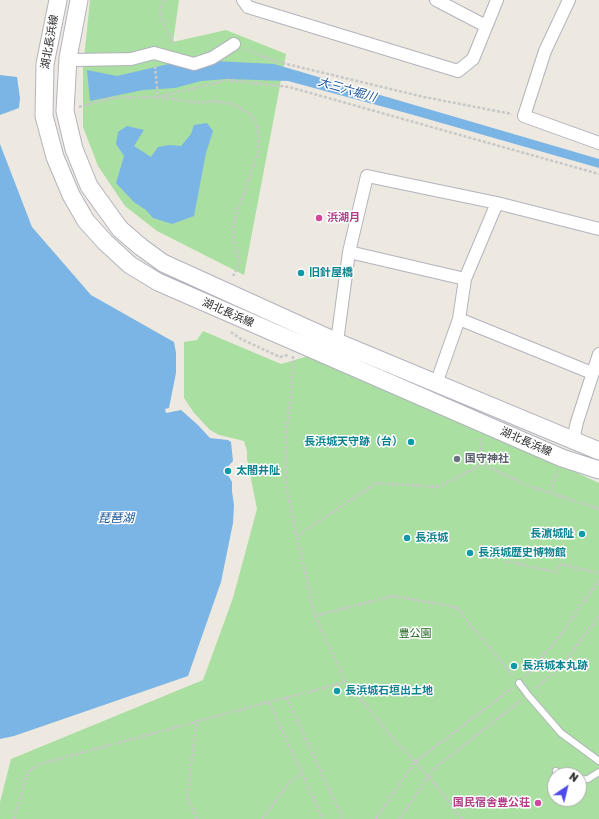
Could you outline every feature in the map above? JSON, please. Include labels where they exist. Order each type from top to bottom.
[{"type":"main road","name":"湖北長浜線","points":[[58,0],[45,64],[44,116],[55,157],[71,195],[86,221],[105,242],[130,265],[158,282],[562,458],[599,470]]},
{"type":"main road","name":"湖北長浜線","points":[[79,0],[68,58],[65,111],[74,149],[89,186],[120,229],[163,263],[337,342],[599,452]]},
{"type":"street","points":[[243,0],[248,7],[458,71],[473,59],[497,0]]},
{"type":"street","points":[[436,0],[486,26]]},
{"type":"street","points":[[569,0],[545,51],[524,116],[599,143]]},
{"type":"street","points":[[68,58],[76,60],[131,59],[154,56],[194,64],[212,58],[234,44]]},
{"type":"street","points":[[337,342],[349,252],[367,176],[497,203],[599,229]]},
{"type":"street","points":[[436,384],[459,319],[465,279],[497,203]]},
{"type":"street","points":[[349,252],[465,279]]},
{"type":"street","points":[[459,319],[592,373]]},
{"type":"street","points":[[573,440],[576,422],[599,354]]},
{"type":"lane","points":[[519,683],[561,733],[599,761]]},
{"type":"lane","points":[[587,779],[599,772]]},
{"type":"path","points":[[158,95],[154,56],[173,42],[159,13],[164,0]]},
{"type":"path","points":[[234,44],[274,61],[424,96],[524,116]]},
{"type":"path","points":[[65,111],[111,98],[158,95],[227,80],[289,87],[599,174]]},
{"type":"path","points":[[158,95],[201,103],[214,100],[233,104],[250,114],[256,123],[259,135],[258,153],[234,221],[234,243],[240,263],[234,276]]},
{"type":"path","points":[[293,355],[291,396],[286,435],[286,487],[315,616],[346,682],[386,730],[429,777],[462,819]]},
{"type":"path","points":[[480,437],[482,464]]},
{"type":"path","points":[[297,536],[376,483],[439,487],[482,464]]},
{"type":"path","points":[[482,464],[529,486],[599,509]]},
{"type":"path","points":[[551,492],[554,479]]},
{"type":"path","points":[[505,561],[555,572],[560,564],[599,573]]},
{"type":"path","points":[[376,819],[415,762],[519,683],[559,637],[599,580]]},
{"type":"path","points":[[315,616],[392,596],[456,607],[519,683]]},
{"type":"path","points":[[399,819],[434,769],[528,695],[562,666],[599,616]]},
{"type":"path","points":[[14,819],[28,772],[40,764],[346,682]]},
{"type":"path","points":[[286,697],[343,819]]},
{"type":"path","points":[[269,702],[323,819]]},
{"type":"path","points":[[197,722],[187,796],[197,819]]},
{"type":"path","points":[[262,819],[289,783],[302,773]]},
{"type":"green space","points":[[90,0],[179,0],[173,42],[226,30],[286,54],[244,275],[157,231],[125,206],[98,166],[83,127],[83,68]]},
{"type":"green space","name":"豊公園","points":[[203,331],[281,364],[312,355],[524,448],[599,483],[599,819],[0,819],[0,802],[11,759],[203,680],[233,598],[257,509],[244,441],[219,435],[210,430],[194,413],[184,398],[184,342],[197,340]]},
{"type":"water","name":"大三六堀川","points":[[214,61],[274,64],[599,159],[599,168],[288,81],[227,79],[201,81],[175,88],[143,90],[90,101],[87,70],[117,76],[173,63]]},
{"type":"water","points":[[0,75],[17,77],[20,98],[19,108],[0,115]]},
{"type":"water","points":[[207,123],[213,131],[206,153],[194,216],[172,224],[153,218],[146,210],[134,202],[116,183],[124,156],[116,144],[118,132],[127,126],[144,130],[134,146],[151,157],[158,147],[169,145],[181,146],[191,134],[194,125]]},
{"type":"water","name":"琵琶湖","points":[[0,144],[32,227],[91,295],[174,342],[176,353],[176,373],[169,408],[165,409],[166,413],[181,410],[210,438],[228,440],[231,442],[233,461],[225,470],[232,482],[234,505],[233,523],[221,582],[188,676],[14,736],[0,739]]},
{"type":"place","name":"浜湖月","points":[[319,218]]},
{"type":"place","name":"旧針屋橋","points":[[301,273]]},
{"type":"place","name":"長浜城天守跡（台）","points":[[411,442]]},
{"type":"place","name":"国守神社","points":[[457,459]]},
{"type":"place","name":"太閤井阯","points":[[228,471]]},
{"type":"place","name":"長濵城阯","points":[[582,534]]},
{"type":"place","name":"長浜城","points":[[407,538]]},
{"type":"place","name":"長浜城歴史博物館","points":[[470,553]]},
{"type":"place","name":"長浜城本丸跡","points":[[514,666]]},
{"type":"place","name":"長浜城石垣出土地","points":[[337,691]]},
{"type":"place","name":"国民宿舎豊公荘","points":[[538,803]]}]
